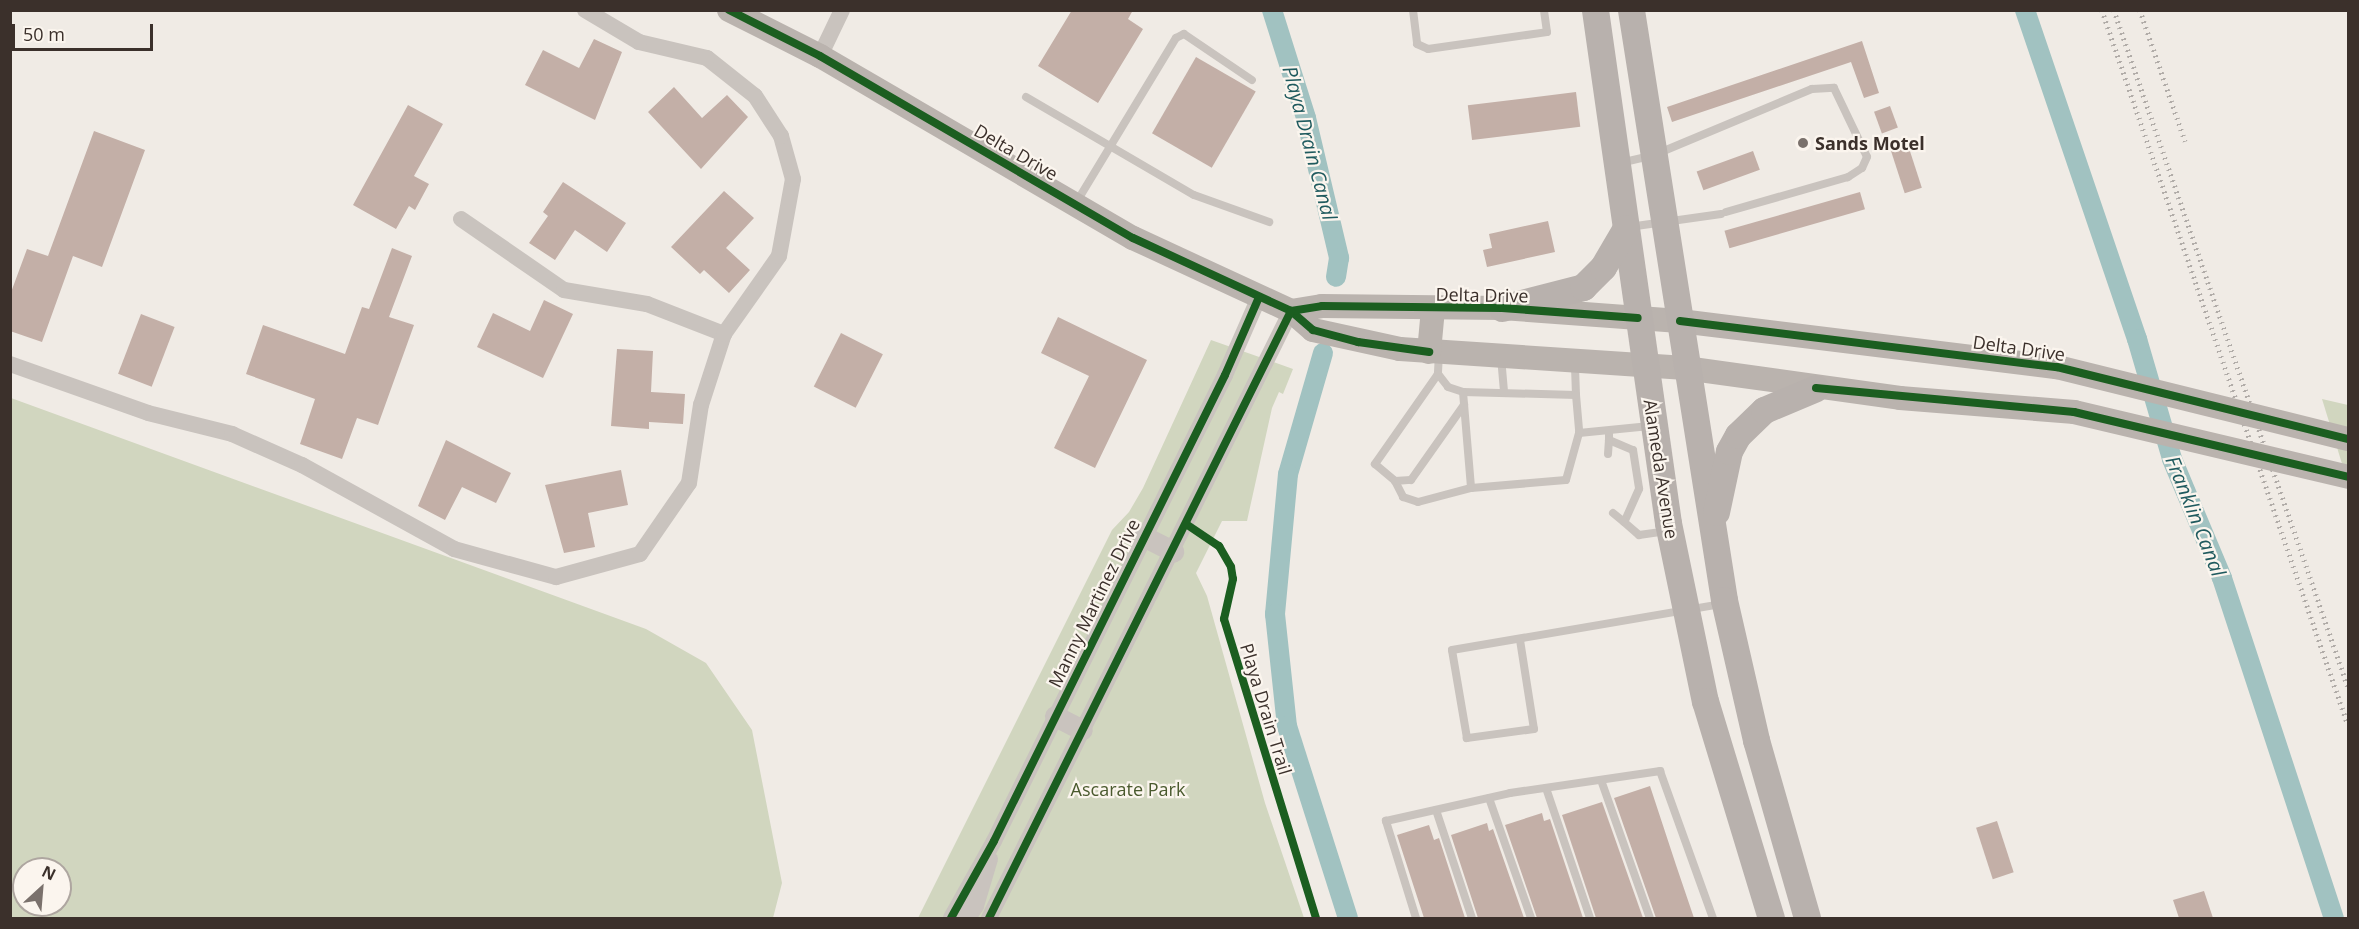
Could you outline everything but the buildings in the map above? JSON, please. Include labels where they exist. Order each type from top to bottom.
[{"type":"main road","name":"Delta Drive","points":[[729,10],[820,56],[1133,238],[1291,311],[1313,330],[1435,359],[1500,356],[1686,368],[1816,388],[2074,412],[2349,477]]},
{"type":"main road","name":"Alameda Avenue","points":[[1595,10],[1670,530],[1705,700],[1771,918]]},
{"type":"main road","points":[[1631,10],[1725,604],[1756,741],[1807,918]]},
{"type":"main road","points":[[1502,308],[1583,287],[1603,267],[1626,228]]},
{"type":"main road","name":"Delta Drive","points":[[1291,311],[1322,306],[1502,308],[1680,321],[2057,368],[2349,439]]},
{"type":"main road","points":[[1433,309],[1435,359]]},
{"type":"main road","points":[[1713,534],[1720,483],[1738,435],[1764,410],[1816,388]]},
{"type":"street","points":[[10,364],[148,413],[232,434],[302,465],[454,549],[556,577],[640,554],[688,483],[700,405],[724,334],[778,256],[793,179],[781,136],[755,96],[707,58],[639,42],[585,10]]},
{"type":"street","points":[[820,56],[842,10]]},
{"type":"street","points":[[460,219],[564,290],[646,304],[724,334]]},
{"type":"street","name":"Manny Martinez Drive","points":[[951,918],[994,841],[1143,536],[1225,375],[1258,297]]},
{"type":"street","points":[[989,918],[997,910],[1018,855],[1173,551],[1291,311]]},
{"type":"street","points":[[1143,536],[1173,551]]},
{"type":"street","points":[[1055,716],[1082,730]]},
{"type":"street","points":[[968,918],[976,906],[994,841]]},
{"type":"lane","points":[[1413,10],[1416,44],[1428,49],[1547,32],[1544,10]]},
{"type":"lane","points":[[1076,204],[1112,148],[1176,38],[1184,34],[1252,80]]},
{"type":"lane","points":[[1617,163],[1654,155],[1812,89],[1834,88],[1867,157],[1862,168],[1848,177],[1724,213],[1626,228]]},
{"type":"lane","points":[[1026,97],[1194,195],[1269,222]]},
{"type":"lane","points":[[1500,356],[1504,393]]},
{"type":"lane","points":[[1435,359],[1448,387],[1463,392],[1576,395]]},
{"type":"lane","points":[[1435,359],[1375,464],[1395,481],[1403,497],[1418,502],[1471,488],[1569,482],[1579,433],[1575,361]]},
{"type":"lane","points":[[1463,392],[1471,488]]},
{"type":"lane","points":[[1395,481],[1411,480],[1464,405]]},
{"type":"lane","points":[[1579,433],[1609,436],[1654,425]]},
{"type":"lane","points":[[1608,454],[1609,436]]},
{"type":"lane","points":[[1609,436],[1633,450],[1639,489],[1624,522]]},
{"type":"lane","points":[[1613,513],[1639,535],[1670,530]]},
{"type":"lane","points":[[1520,640],[1534,729],[1467,738],[1452,650],[1725,604]]},
{"type":"lane","points":[[1416,918],[1386,821],[1489,798],[1660,771],[1713,918]]},
{"type":"lane","points":[[1601,780],[1650,918]]},
{"type":"lane","points":[[1546,788],[1590,918]]},
{"type":"lane","points":[[1489,798],[1531,918]]},
{"type":"lane","points":[[1436,810],[1472,918]]},
{"type":"green space","name":"Ascarate Park","points":[[1211,340],[1293,369],[1283,394],[1279,392],[1272,408],[1247,521],[1222,521],[1196,573],[1207,596],[1265,803],[1304,918],[918,918],[1112,530],[1129,512],[1143,488]]},
{"type":"green space","points":[[11,398],[646,629],[706,663],[752,730],[782,883],[773,918],[11,918]]},
{"type":"green space","points":[[2322,399],[2348,405],[2348,483]]},
{"type":"waterway","name":"Playa Drain Canal","points":[[1272,10],[1306,118],[1339,258],[1336,277]]},
{"type":"waterway","name":"Franklin Canal","points":[[2025,10],[2137,339],[2172,459],[2222,578],[2334,918]]},
{"type":"waterway","name":"Playa Drain Canal","points":[[1323,353],[1288,474],[1275,614],[1287,726],[1348,918]]},
{"type":"railway","points":[[2102,10],[2348,725]]},
{"type":"railway","points":[[2114,10],[2348,687]]},
{"type":"railway","points":[[2140,10],[2185,141]]},
{"type":"cycle path","points":[[729,10],[820,56],[1133,238],[1291,311],[1313,330],[1358,342],[1429,352]]},
{"type":"cycle path","points":[[951,918],[994,841],[1225,375],[1259,297]]},
{"type":"cycle path","points":[[1291,311],[1322,306],[1502,308],[1638,318]]},
{"type":"cycle path","points":[[989,918],[1291,311]]},
{"type":"cycle path","points":[[1680,321],[2057,367],[2348,439]]},
{"type":"cycle path","points":[[1816,388],[2074,412],[2348,477]]},
{"type":"cycle path","name":"Playa Drain Trail","points":[[1186,524],[1219,546],[1231,567],[1233,579],[1224,619],[1316,918]]},
{"type":"place","name":"Sands Motel","points":[[1803,143]]}]
